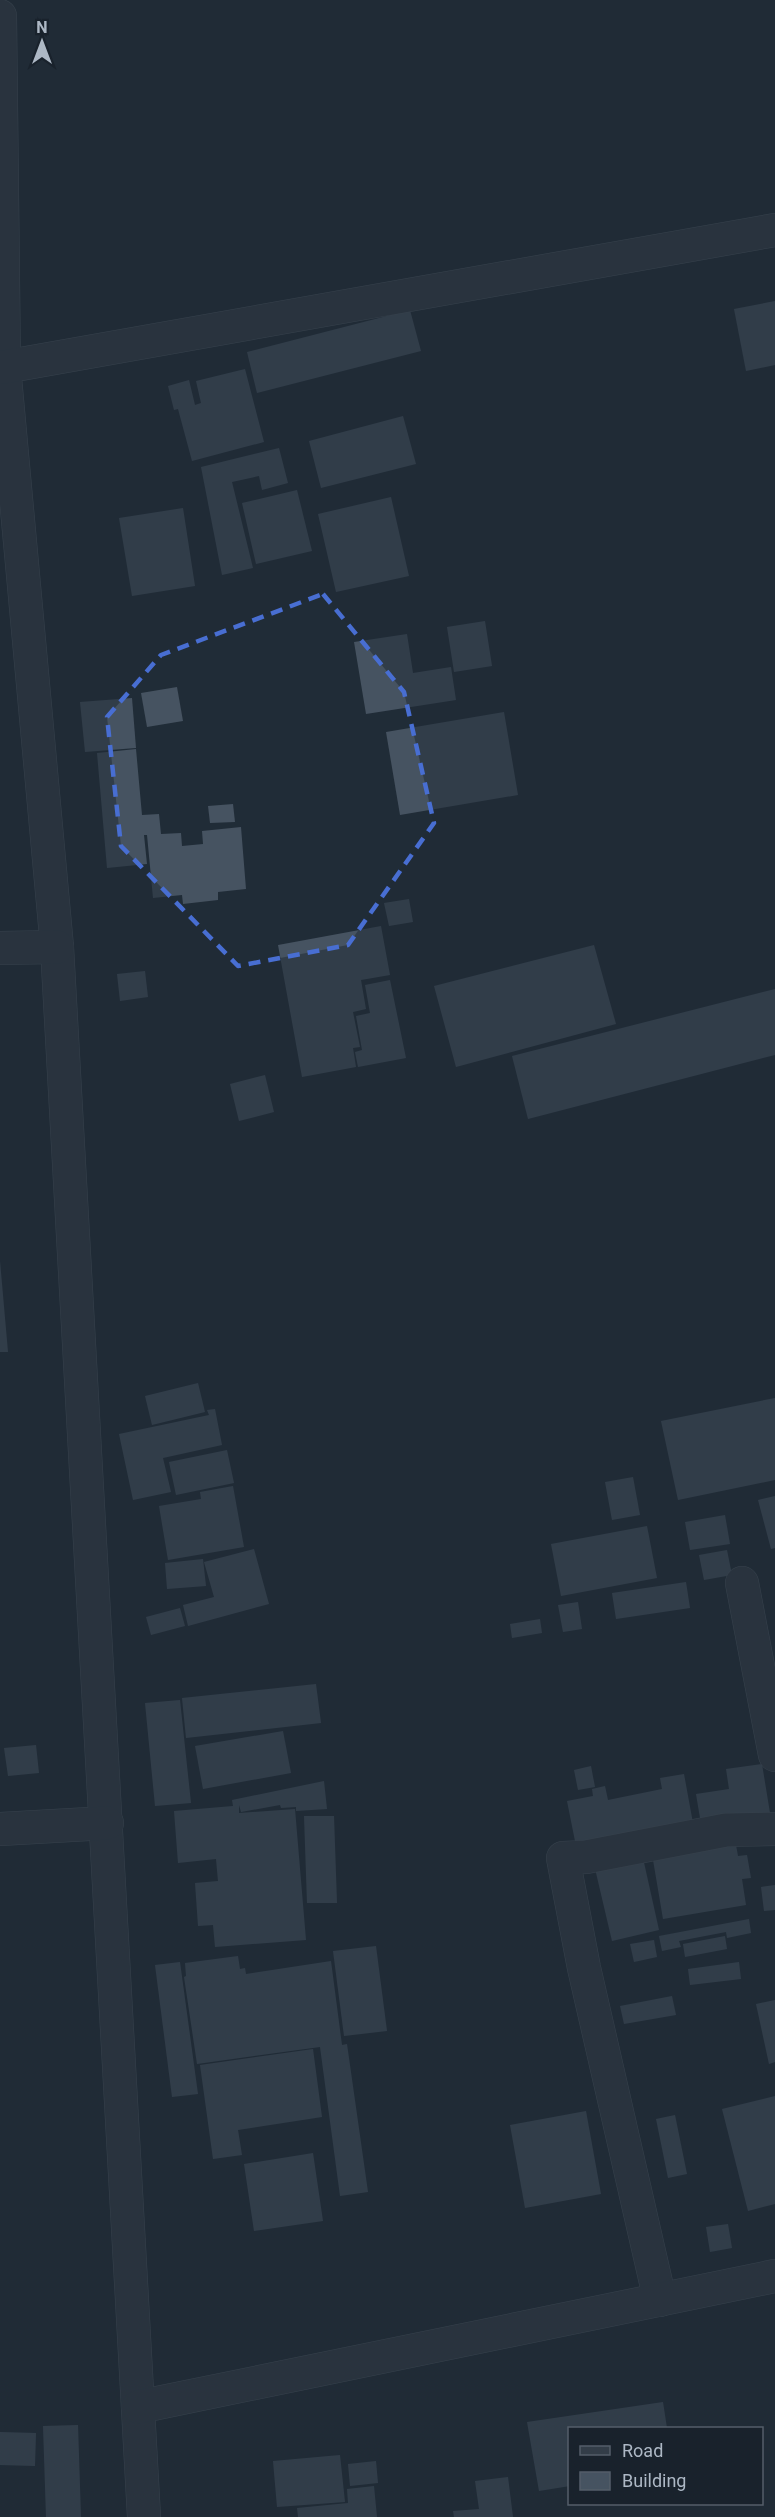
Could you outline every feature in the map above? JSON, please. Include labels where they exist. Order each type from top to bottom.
[{"type":"street","points":[[0,16],[3,416],[57,947],[144,2517]]},
{"type":"street","points":[[4,367],[775,230]]},
{"type":"street","points":[[0,948],[57,947]]},
{"type":"street","points":[[742,1583],[775,1755]]},
{"type":"street","points":[[0,1829],[107,1823]]},
{"type":"street","points":[[660,2300],[584,1968],[563,1858],[586,1857],[726,1830],[775,1829]]},
{"type":"street","points":[[138,2407],[775,2276]]},
{"type":"highlighted area","points":[[323,594],[404,692],[434,823],[348,945],[238,966],[121,846],[107,717],[161,655]]},
{"type":"building","points":[[775,301],[775,365],[746,371],[734,309]]},
{"type":"building","points":[[410,310],[421,351],[257,393],[247,352]]},
{"type":"building","points":[[245,369],[264,442],[192,461],[178,409],[174,410],[168,386],[189,380],[195,405],[201,403],[196,381]]},
{"type":"building","points":[[403,416],[416,464],[321,488],[309,441]]},
{"type":"building","points":[[279,448],[288,483],[262,490],[259,476],[232,482],[253,568],[222,575],[201,467]]},
{"type":"building","points":[[297,490],[312,551],[256,564],[242,503]]},
{"type":"building","points":[[391,497],[409,576],[336,592],[318,514]]},
{"type":"building","points":[[183,508],[195,586],[132,596],[119,518]]},
{"type":"building","points":[[485,621],[492,666],[454,672],[447,627]]},
{"type":"building","points":[[407,634],[413,673],[451,667],[456,700],[366,714],[354,642]]},
{"type":"building","points":[[177,687],[183,721],[147,727],[141,693]]},
{"type":"building","points":[[132,698],[136,748],[85,752],[80,702]]},
{"type":"building","points":[[504,712],[518,795],[400,815],[386,732]]},
{"type":"building","points":[[136,749],[142,815],[159,814],[161,834],[181,833],[182,846],[203,844],[202,831],[241,827],[246,889],[218,892],[218,900],[183,904],[182,895],[153,898],[147,835],[144,835],[147,864],[107,868],[97,753]]},
{"type":"building","points":[[233,804],[235,822],[210,823],[208,806]]},
{"type":"building","points":[[409,899],[413,922],[389,926],[384,903]]},
{"type":"building","points":[[381,926],[390,975],[361,980],[366,1009],[353,1012],[360,1047],[353,1048],[356,1067],[302,1077],[278,945]]},
{"type":"building","points":[[594,945],[616,1024],[456,1067],[434,986]]},
{"type":"building","points":[[145,971],[148,997],[120,1001],[117,974]]},
{"type":"building","points":[[390,980],[406,1058],[358,1067],[355,1052],[362,1050],[356,1016],[370,1013],[365,985]]},
{"type":"building","points":[[775,989],[775,1055],[528,1119],[512,1056]]},
{"type":"building","points":[[265,1075],[274,1112],[239,1121],[230,1084]]},
{"type":"building","points":[[0,1261],[8,1352],[0,1352]]},
{"type":"building","points":[[198,1383],[205,1412],[152,1425],[145,1396]]},
{"type":"building","points":[[775,1398],[775,1480],[678,1500],[661,1421]]},
{"type":"building","points":[[215,1409],[222,1445],[163,1458],[171,1492],[133,1500],[119,1434],[209,1415],[207,1410]]},
{"type":"building","points":[[227,1450],[234,1483],[176,1495],[169,1462]]},
{"type":"building","points":[[633,1477],[640,1515],[612,1520],[605,1482]]},
{"type":"building","points":[[233,1486],[244,1547],[168,1560],[159,1506],[201,1499],[200,1492]]},
{"type":"building","points":[[775,1496],[775,1548],[771,1549],[758,1500]]},
{"type":"building","points":[[725,1515],[730,1544],[690,1550],[685,1522]]},
{"type":"building","points":[[647,1526],[657,1578],[561,1596],[551,1544]]},
{"type":"building","points":[[254,1549],[269,1604],[188,1626],[183,1605],[214,1597],[204,1562]]},
{"type":"building","points":[[727,1550],[732,1575],[704,1580],[699,1555]]},
{"type":"building","points":[[203,1559],[206,1586],[167,1589],[165,1563]]},
{"type":"building","points":[[686,1582],[690,1608],[616,1619],[612,1593]]},
{"type":"building","points":[[578,1602],[582,1629],[563,1632],[558,1605]]},
{"type":"building","points":[[180,1608],[185,1626],[151,1635],[146,1617]]},
{"type":"building","points":[[540,1619],[542,1633],[512,1638],[510,1624]]},
{"type":"building","points":[[316,1684],[321,1723],[186,1738],[182,1698]]},
{"type":"building","points":[[180,1700],[191,1803],[155,1806],[145,1703]]},
{"type":"building","points":[[283,1731],[291,1773],[203,1789],[195,1746]]},
{"type":"building","points":[[36,1745],[39,1773],[8,1776],[4,1748]]},
{"type":"building","points":[[762,1764],[771,1819],[702,1830],[696,1794],[729,1789],[726,1769]]},
{"type":"building","points":[[591,1766],[595,1787],[578,1790],[574,1770]]},
{"type":"building","points":[[684,1774],[695,1834],[578,1856],[567,1801],[593,1796],[592,1789],[605,1786],[608,1800],[662,1789],[660,1778]]},
{"type":"building","points":[[324,1781],[327,1809],[296,1811],[296,1807],[281,1808],[280,1805],[241,1812],[239,1805],[239,1813],[295,1809],[306,1940],[215,1947],[213,1925],[198,1926],[195,1883],[218,1881],[216,1859],[178,1863],[174,1811],[233,1806],[232,1800]]},
{"type":"building","points":[[304,1816],[334,1816],[337,1903],[307,1903]]},
{"type":"building","points":[[734,1834],[738,1856],[747,1855],[751,1878],[742,1879],[746,1905],[663,1919],[651,1848]]},
{"type":"building","points":[[641,1849],[659,1930],[612,1941],[593,1860]]},
{"type":"building","points":[[775,1885],[775,1910],[764,1911],[761,1887]]},
{"type":"building","points":[[749,1919],[751,1933],[727,1938],[726,1932],[679,1941],[681,1947],[662,1951],[659,1936]]},
{"type":"building","points":[[725,1936],[727,1949],[685,1957],[683,1944]]},
{"type":"building","points":[[654,1940],[657,1957],[634,1962],[630,1944]]},
{"type":"building","points":[[376,1946],[387,2031],[344,2036],[333,1951]]},
{"type":"building","points":[[238,1956],[240,1969],[245,1968],[246,1974],[331,1961],[342,2045],[347,2044],[368,2192],[340,2196],[320,2047],[197,2064],[184,1977],[186,1976],[185,1963]]},
{"type":"building","points":[[180,1962],[198,2094],[172,2097],[155,1965]]},
{"type":"building","points":[[739,1962],[741,1979],[690,1985],[688,1969]]},
{"type":"building","points":[[672,1996],[676,2015],[624,2024],[620,2006]]},
{"type":"building","points":[[775,2000],[775,2062],[769,2064],[756,2004]]},
{"type":"building","points":[[313,2049],[322,2117],[238,2130],[242,2155],[213,2159],[200,2065]]},
{"type":"building","points":[[775,2096],[775,2204],[748,2211],[722,2109]]},
{"type":"building","points":[[586,2111],[601,2194],[525,2208],[510,2125]]},
{"type":"building","points":[[675,2115],[687,2174],[668,2178],[656,2119]]},
{"type":"building","points":[[313,2153],[323,2221],[254,2231],[244,2164]]},
{"type":"building","points":[[728,2224],[732,2248],[710,2252],[706,2227]]},
{"type":"building","points":[[663,2402],[667,2427],[568,2427],[568,2486],[539,2491],[527,2422]]},
{"type":"building","points":[[78,2425],[81,2517],[46,2517],[43,2426]]},
{"type":"building","points":[[0,2432],[36,2433],[35,2466],[0,2465]]},
{"type":"building","points":[[340,2455],[345,2502],[277,2507],[273,2461]]},
{"type":"building","points":[[376,2461],[378,2483],[350,2486],[348,2464]]},
{"type":"building","points":[[508,2477],[513,2517],[454,2517],[453,2511],[479,2509],[475,2481]]},
{"type":"building","points":[[374,2486],[377,2517],[298,2517],[297,2508],[348,2503],[347,2489]]}]
